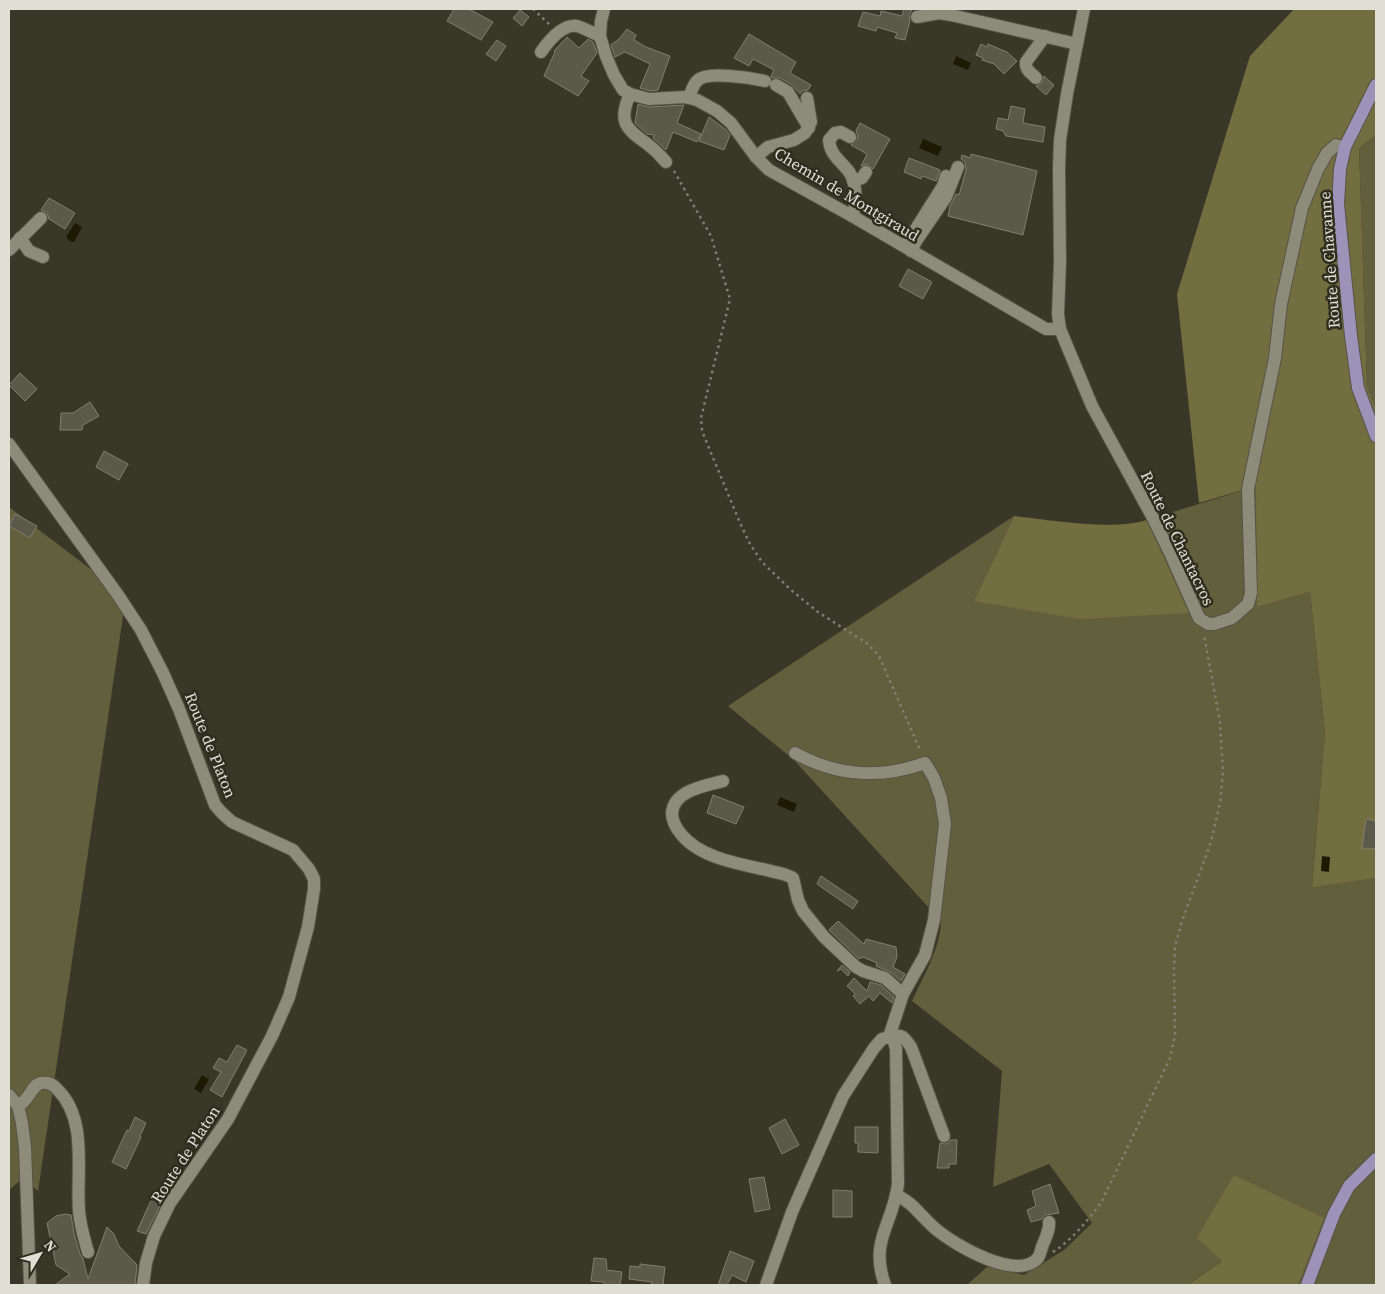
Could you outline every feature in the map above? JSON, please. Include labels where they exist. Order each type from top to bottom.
[{"type":"main road","name":"Route de Chavanne","points":[[1376,85],[1345,147],[1340,169],[1338,204],[1358,388],[1376,436]]},
{"type":"main road","points":[[1307,1285],[1334,1214],[1349,1186],[1376,1159]]},
{"type":"street","points":[[604,9],[600,36],[606,56],[614,75],[624,90],[630,94],[624,115],[627,128],[657,152],[666,162]]},
{"type":"street","name":"Route de Chantacros","points":[[1084,9],[1060,140],[1058,314],[1060,329],[1092,406],[1156,526],[1199,618],[1208,624],[1232,618],[1248,604],[1250,593],[1248,489],[1275,358],[1283,294],[1302,208],[1310,187],[1327,154],[1336,145],[1345,147]]},
{"type":"street","points":[[917,17],[939,13],[951,15],[1077,44]]},
{"type":"street","points":[[541,52],[558,34],[571,27],[577,26],[600,36]]},
{"type":"street","points":[[1036,78],[1027,70],[1026,62],[1046,36]]},
{"type":"street","points":[[689,98],[695,84],[702,78],[710,76],[750,78],[770,83],[788,92],[809,128]]},
{"type":"street","name":"Chemin de Montgiraud","points":[[630,94],[649,99],[684,97],[697,100],[717,111],[731,123],[756,157],[769,170],[852,216],[1046,330],[1060,329]]},
{"type":"street","points":[[756,157],[768,147],[800,137],[809,128],[811,114],[807,98]]},
{"type":"street","points":[[850,137],[841,132],[835,133],[828,140],[831,152],[846,167],[853,181],[856,206],[852,216]]},
{"type":"street","points":[[908,249],[946,197],[953,168]]},
{"type":"street","points":[[853,181],[862,178],[866,172]]},
{"type":"street","points":[[9,250],[41,218]]},
{"type":"street","points":[[20,238],[29,251],[44,257]]},
{"type":"street","name":"Route de Platon","points":[[9,444],[141,630],[179,709],[215,805],[232,822],[293,850],[303,860],[314,878],[308,928],[289,997],[272,1036],[228,1119],[170,1203],[154,1236],[142,1285]]},
{"type":"street","points":[[795,753],[811,762],[826,767],[866,773],[883,774],[925,762],[934,778],[941,798],[945,824],[934,920],[925,955],[904,994],[890,1036]]},
{"type":"street","points":[[723,781],[687,793],[679,797],[674,804],[673,820],[685,839],[696,848],[709,854],[749,866],[782,872],[792,878],[803,911],[824,937],[856,967],[885,978],[904,994]]},
{"type":"street","points":[[766,1285],[792,1212],[843,1096],[874,1048],[882,1039],[897,1034],[902,1036],[911,1048],[944,1136]]},
{"type":"street","points":[[884,1285],[880,1271],[879,1250],[896,1195],[898,1157],[896,1049],[894,1041],[890,1036]]},
{"type":"street","points":[[18,1106],[28,1099],[33,1088],[43,1083],[55,1086],[68,1104],[74,1120],[77,1139],[79,1208],[88,1252]]},
{"type":"street","points":[[9,1095],[18,1106],[25,1147],[30,1285]]},
{"type":"street","points":[[896,1195],[904,1198],[938,1231],[995,1262],[1018,1266],[1038,1258],[1048,1233],[1049,1222]]},
{"type":"path","points":[[533,9],[558,34]]},
{"type":"path","points":[[666,162],[677,175],[711,236],[730,299],[700,418],[702,431],[740,523],[750,544],[762,562],[775,576],[818,612],[868,644],[879,656],[925,762]]},
{"type":"path","points":[[1038,1258],[1046,1256],[1060,1247],[1090,1218],[1101,1202],[1170,1058],[1175,1036],[1175,947],[1181,924],[1211,842],[1220,803],[1223,772],[1220,722],[1204,634],[1208,624]]},
{"type":"shaded area","points":[[1294,9],[1376,9],[1376,135],[1359,148],[1367,386],[1376,409],[1376,878],[1312,887],[1325,732],[1310,592],[1257,607],[1256,486],[1199,503],[1177,294],[1250,56]]},
{"type":"shaded area","points":[[956,56],[971,63],[968,70],[953,64]]},
{"type":"shaded area","points":[[1376,135],[1376,409],[1367,386],[1359,148]]},
{"type":"shaded area","points":[[923,139],[942,147],[938,156],[919,148]]},
{"type":"shaded area","points":[[75,223],[82,227],[74,242],[66,237]]},
{"type":"shaded area","points":[[1257,486],[1257,607],[1310,592],[1325,732],[1312,886],[1376,878],[1376,1285],[1298,1285],[1323,1218],[1223,1260],[1188,1285],[967,1285],[988,1266],[1024,1275],[1064,1250],[1092,1223],[1049,1164],[993,1187],[1002,1071],[912,1001],[935,952],[941,921],[794,760],[728,706],[1014,516],[974,601],[1189,613],[1147,520]]},
{"type":"shaded area","points":[[9,507],[126,596],[38,1191],[23,1178],[9,1190]]},
{"type":"shaded area","points":[[1014,516],[1099,525],[1116,525],[1147,520],[1189,613],[1080,619],[974,601]]},
{"type":"shaded area","points":[[780,797],[797,804],[794,812],[777,805]]},
{"type":"shaded area","points":[[1322,856],[1330,857],[1329,872],[1321,871]]},
{"type":"shaded area","points":[[202,1075],[209,1079],[201,1093],[194,1089]]},
{"type":"shaded area","points":[[1234,1175],[1324,1218],[1298,1285],[1188,1285],[1222,1261],[1197,1238]]},
{"type":"building","points":[[454,9],[469,9],[493,22],[481,40],[447,21]]},
{"type":"building","points":[[904,9],[912,10],[909,15],[910,21],[905,40],[895,38],[897,33],[877,27],[876,31],[858,26],[863,12],[880,16],[881,11],[902,16]]},
{"type":"building","points":[[520,10],[529,17],[522,26],[513,18]]},
{"type":"building","points":[[627,29],[636,35],[634,40],[646,47],[670,56],[658,90],[650,91],[640,88],[650,64],[625,52],[615,57],[611,45]]},
{"type":"building","points":[[749,34],[796,62],[790,73],[811,85],[808,90],[802,91],[800,94],[792,85],[780,78],[772,78],[774,70],[753,59],[749,66],[734,58]]},
{"type":"building","points":[[567,37],[579,48],[588,39],[593,42],[597,53],[581,76],[589,81],[578,96],[544,76],[554,51]]},
{"type":"building","points":[[497,40],[506,46],[496,61],[486,54]]},
{"type":"building","points":[[981,44],[987,47],[988,44],[1007,52],[1017,61],[1004,74],[994,64],[982,60],[983,58],[976,55]]},
{"type":"building","points":[[1044,76],[1054,85],[1046,95],[1036,86],[1042,83]]},
{"type":"building","points":[[638,104],[649,107],[684,105],[677,123],[701,134],[697,142],[673,132],[666,150],[653,138],[654,135],[647,134],[635,123]]},
{"type":"building","points":[[1011,106],[1025,109],[1023,123],[1045,127],[1043,142],[1006,136],[1003,131],[996,129],[998,118],[1008,120]]},
{"type":"building","points":[[709,117],[730,135],[724,150],[699,141]]},
{"type":"building","points":[[860,123],[890,139],[873,169],[867,164],[861,166],[867,154],[851,145],[857,140],[856,131]]},
{"type":"building","points":[[971,154],[1037,171],[1023,235],[948,216],[950,206],[956,194],[959,195],[966,170],[965,162],[961,159],[962,155],[970,158]]},
{"type":"building","points":[[909,158],[940,170],[936,181],[922,176],[921,179],[904,172]]},
{"type":"building","points":[[49,198],[75,213],[65,229],[49,219],[47,213],[41,210]]},
{"type":"building","points":[[908,269],[932,282],[923,299],[899,286]]},
{"type":"building","points":[[20,373],[37,389],[25,401],[9,385]]},
{"type":"building","points":[[90,402],[99,416],[83,425],[82,430],[60,430],[61,413],[73,413]]},
{"type":"building","points":[[104,451],[128,464],[119,480],[96,467]]},
{"type":"building","points":[[15,514],[37,526],[30,538],[9,526]]},
{"type":"building","points":[[713,795],[744,807],[736,824],[707,813]]},
{"type":"building","points":[[1366,819],[1376,821],[1376,849],[1362,848]]},
{"type":"building","points":[[821,876],[858,901],[853,909],[817,884]]},
{"type":"building","points":[[838,921],[864,944],[866,939],[896,947],[897,957],[893,967],[905,974],[901,981],[890,972],[876,966],[877,963],[863,957],[859,959],[829,930]]},
{"type":"building","points":[[842,965],[850,972],[848,976],[841,969],[837,971]]},
{"type":"building","points":[[854,978],[867,991],[870,982],[881,985],[894,997],[892,1003],[880,993],[873,1001],[869,996],[860,1004],[853,996],[855,994],[847,986]]},
{"type":"building","points":[[237,1045],[247,1050],[222,1097],[210,1090],[221,1072],[213,1068],[219,1058],[227,1062]]},
{"type":"building","points":[[135,1117],[146,1123],[126,1169],[112,1162]]},
{"type":"building","points":[[785,1119],[799,1145],[782,1154],[769,1128]]},
{"type":"building","points":[[855,1127],[878,1127],[878,1153],[858,1152],[858,1143],[855,1143]]},
{"type":"building","points":[[951,1140],[957,1140],[956,1164],[949,1164],[949,1168],[937,1168],[940,1143],[946,1144]]},
{"type":"building","points":[[764,1177],[770,1209],[755,1212],[749,1179]]},
{"type":"building","points":[[1050,1184],[1059,1213],[1045,1215],[1042,1219],[1031,1222],[1027,1210],[1036,1206],[1032,1191]]},
{"type":"building","points":[[833,1190],[852,1191],[852,1217],[833,1217]]},
{"type":"building","points":[[154,1194],[164,1198],[146,1234],[137,1231]]},
{"type":"building","points":[[71,1215],[74,1233],[88,1279],[107,1227],[114,1234],[119,1246],[137,1265],[135,1285],[55,1285],[70,1274],[56,1265],[47,1223],[56,1216]]},
{"type":"building","points":[[730,1251],[754,1261],[746,1282],[732,1275],[727,1285],[718,1285]]},
{"type":"building","points":[[594,1258],[606,1259],[607,1270],[622,1272],[620,1285],[604,1285],[604,1282],[591,1281]]},
{"type":"building","points":[[640,1264],[665,1267],[663,1285],[651,1285],[652,1282],[629,1279],[630,1266],[640,1267]]}]
